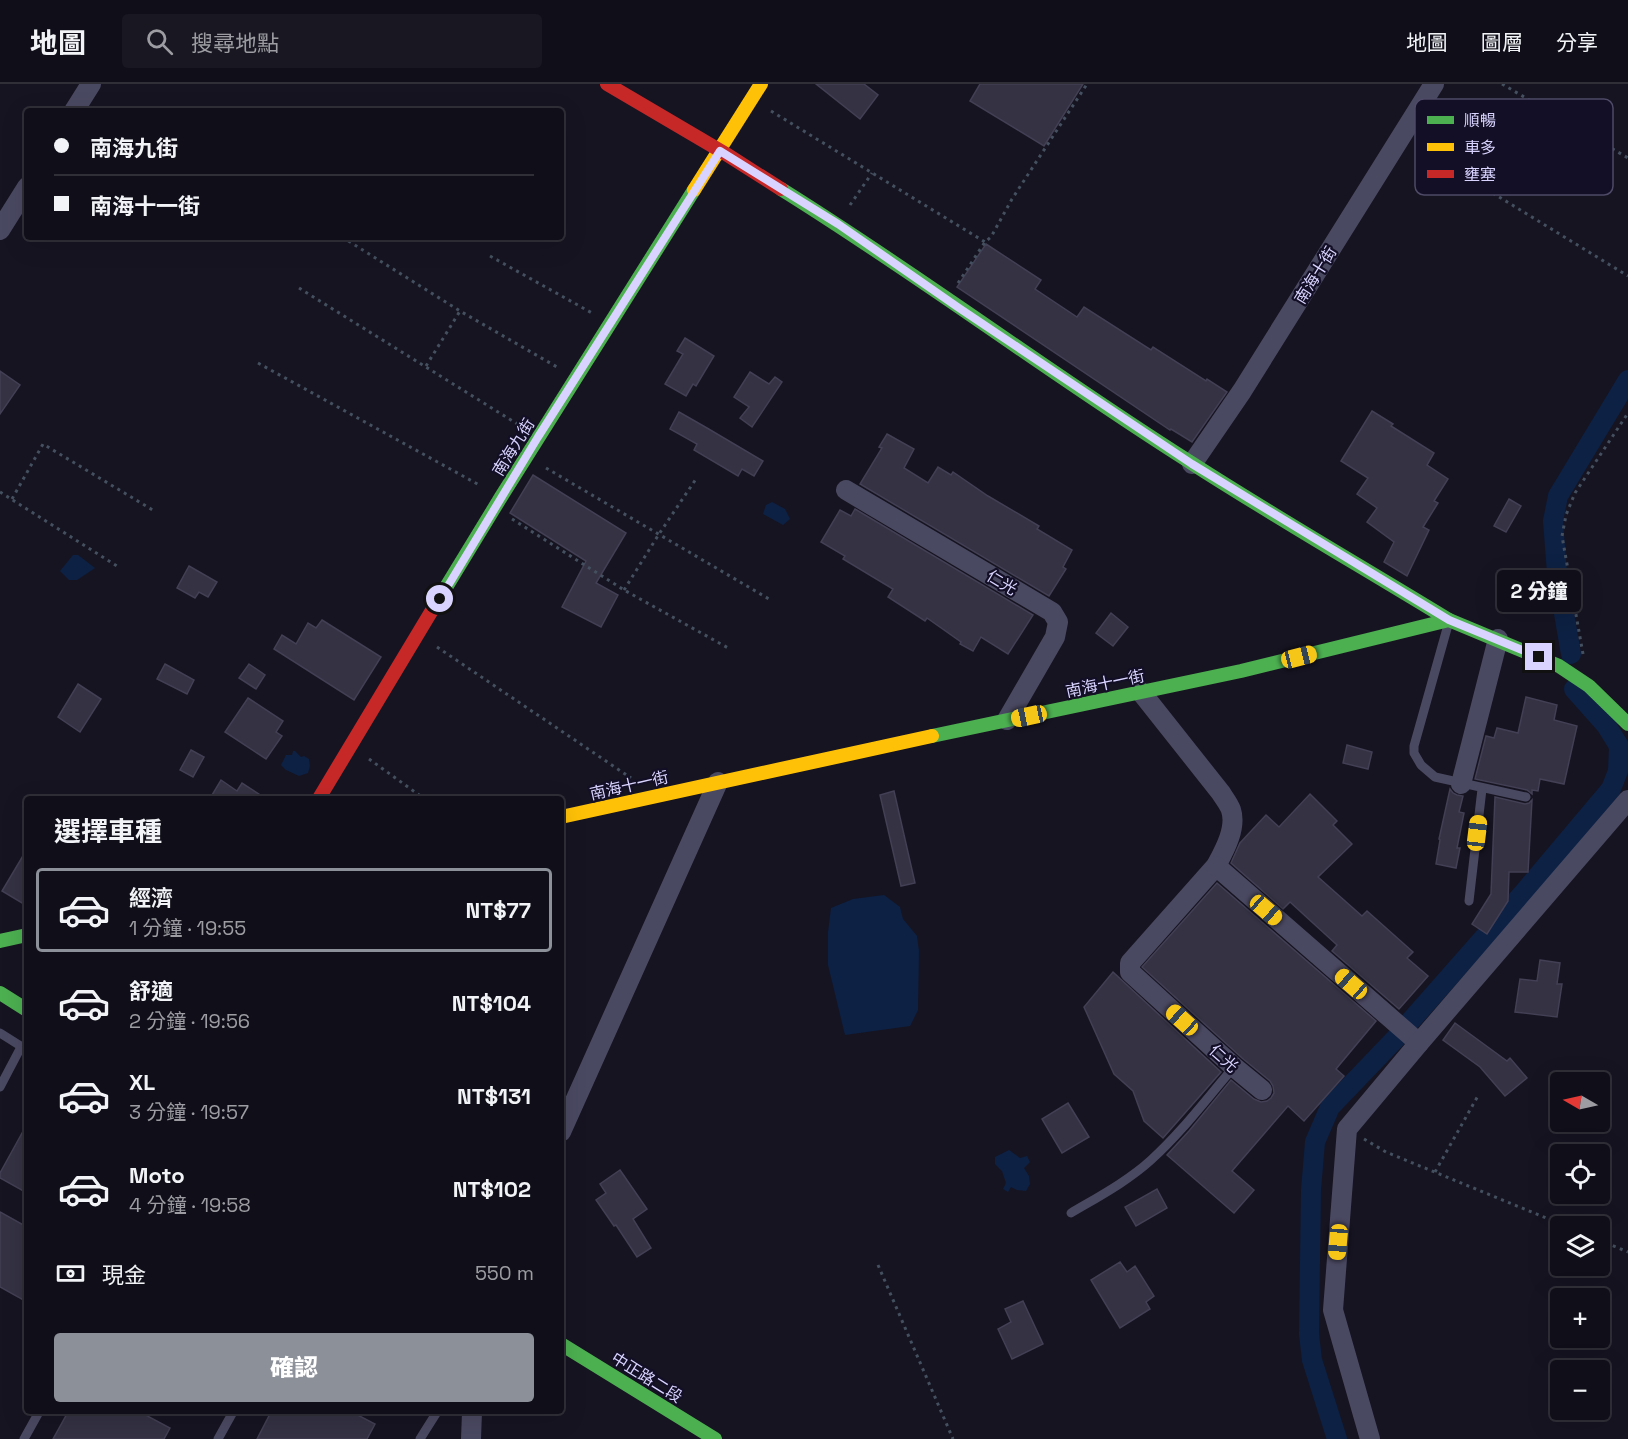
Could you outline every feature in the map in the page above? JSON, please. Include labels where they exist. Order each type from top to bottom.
[{"type":"street","points":[[76,108],[91,84]]},
{"type":"street","points":[[607,84],[838,224],[1192,464],[1449,620],[1559,666],[1589,686],[1628,724]]},
{"type":"street","name":"南海九街","points":[[320,796],[538,437],[761,84]]},
{"type":"street","name":"南海十街","points":[[1425,99],[1434,84]]},
{"type":"street","name":"南海十街","points":[[1192,464],[1242,391],[1415,115]]},
{"type":"street","points":[[0,230],[24,192]]},
{"type":"street","name":"仁光","points":[[846,490],[1052,612],[1058,622],[1055,637],[1007,720]]},
{"type":"street","name":"南海十一街","points":[[564,816],[1240,671],[1449,620]]},
{"type":"street","points":[[1461,784],[1498,639]]},
{"type":"street","name":"仁光","points":[[1141,692],[1221,793],[1232,812],[1232,831],[1215,866],[1130,963],[1130,972],[1262,1090]]},
{"type":"street","points":[[564,1125],[718,782]]},
{"type":"street","points":[[1370,1439],[1333,1310],[1347,1129],[1628,800]]},
{"type":"street","points":[[1215,866],[1419,1042]]},
{"type":"street","points":[[0,941],[24,936]]},
{"type":"street","points":[[0,993],[24,1008]]},
{"type":"street","name":"中正路二段","points":[[564,1346],[715,1439]]},
{"type":"street","points":[[471,1439],[472,1414]]},
{"type":"lane","points":[[1449,620],[1414,753],[1421,765],[1435,777],[1526,797]]},
{"type":"lane","points":[[1469,901],[1482,789]]},
{"type":"lane","points":[[0,1033],[24,1049],[0,1087]]},
{"type":"lane","points":[[1071,1213],[1139,1171],[1179,1132],[1234,1067]]},
{"type":"lane","points":[[24,1439],[38,1414]]},
{"type":"lane","points":[[218,1439],[232,1414]]},
{"type":"lane","points":[[420,1439],[436,1414]]},
{"type":"path","points":[[947,299],[985,242],[991,237],[1012,199],[1087,84]]},
{"type":"path","points":[[1502,84],[1527,99]]},
{"type":"path","points":[[752,98],[985,242]]},
{"type":"path","points":[[1402,137],[1415,145]]},
{"type":"path","points":[[1613,150],[1628,159]]},
{"type":"path","points":[[838,224],[872,173]]},
{"type":"path","points":[[1496,195],[1628,276]]},
{"type":"path","points":[[347,240],[460,311],[576,378]]},
{"type":"path","points":[[490,256],[610,323]]},
{"type":"path","points":[[299,288],[538,437]]},
{"type":"path","points":[[426,366],[460,311]]},
{"type":"path","points":[[258,363],[498,503],[624,590],[730,648]]},
{"type":"path","points":[[1589,686],[1562,536],[1566,515],[1575,494],[1628,413]]},
{"type":"path","points":[[12,499],[43,444],[156,512]]},
{"type":"path","points":[[527,457],[769,599]]},
{"type":"path","points":[[624,590],[696,479]]},
{"type":"path","points":[[0,492],[120,568]]},
{"type":"path","points":[[418,635],[657,795]]},
{"type":"path","points":[[350,747],[420,796]]},
{"type":"path","points":[[1435,1172],[1479,1094]]},
{"type":"path","points":[[1347,1129],[1386,1152],[1550,1220]]},
{"type":"path","points":[[1610,1245],[1628,1252]]},
{"type":"path","points":[[878,1265],[953,1439]]},
{"type":"water","points":[[772,502],[785,509],[790,519],[783,525],[763,514],[766,505]]},
{"type":"water","points":[[73,555],[78,555],[95,568],[77,580],[69,580],[60,571]]},
{"type":"water","points":[[293,751],[309,759],[308,773],[299,776],[281,765],[286,755],[292,755]]},
{"type":"water","points":[[884,895],[900,907],[903,919],[917,936],[918,1010],[910,1026],[845,1035],[828,965],[831,908],[853,899]]},
{"type":"water","points":[[1009,1150],[1020,1158],[1027,1156],[1030,1162],[1024,1168],[1029,1176],[1030,1184],[1026,1191],[1011,1187],[1008,1192],[1003,1189],[1006,1183],[1002,1171],[995,1164],[995,1157]]},
{"type":"building","points":[[816,84],[864,84],[878,95],[860,119]]},
{"type":"building","points":[[980,84],[1083,84],[1044,146],[970,101]]},
{"type":"building","points":[[986,244],[1041,280],[1035,289],[1077,317],[1084,307],[1151,350],[1153,347],[1227,392],[1192,442],[1170,430],[957,287]]},
{"type":"building","points":[[685,338],[714,356],[696,386],[693,384],[686,396],[665,384],[683,354],[677,351]]},
{"type":"building","points":[[0,371],[20,385],[0,414]]},
{"type":"building","points":[[750,372],[769,384],[775,377],[782,382],[752,427],[740,418],[749,407],[734,397]]},
{"type":"building","points":[[1372,411],[1434,453],[1427,465],[1448,479],[1434,501],[1438,503],[1423,527],[1429,530],[1407,576],[1384,562],[1394,542],[1367,522],[1377,508],[1357,494],[1368,478],[1341,461]]},
{"type":"building","points":[[679,412],[763,461],[754,476],[742,469],[738,476],[694,450],[697,444],[670,429]]},
{"type":"building","points":[[887,434],[914,449],[904,468],[928,483],[938,467],[951,475],[953,472],[1039,526],[1037,529],[1072,550],[1063,567],[1066,569],[1049,596],[860,484],[882,448],[879,447]]},
{"type":"building","points":[[533,475],[626,533],[596,583],[618,595],[601,627],[562,607],[586,561],[510,513]]},
{"type":"building","points":[[1509,499],[1521,506],[1506,532],[1494,526]]},
{"type":"building","points":[[855,509],[1033,615],[1008,654],[981,637],[973,651],[960,644],[961,642],[927,618],[925,621],[888,597],[893,589],[843,559],[845,556],[821,542],[840,510],[851,516]]},
{"type":"building","points":[[189,566],[217,582],[208,597],[199,592],[195,598],[177,588]]},
{"type":"building","points":[[1111,613],[1128,627],[1113,646],[1096,633]]},
{"type":"building","points":[[322,620],[381,657],[354,700],[274,649],[282,635],[296,644],[308,623],[316,628]]},
{"type":"building","points":[[165,664],[194,680],[187,694],[157,679]]},
{"type":"building","points":[[249,664],[265,675],[256,689],[239,678]]},
{"type":"building","points":[[78,684],[101,699],[80,732],[58,717]]},
{"type":"building","points":[[1526,697],[1557,705],[1554,720],[1577,726],[1564,784],[1540,779],[1538,791],[1532,790],[1532,794],[1527,790],[1475,779],[1486,736],[1494,738],[1497,728],[1518,733]]},
{"type":"building","points":[[248,698],[283,721],[276,732],[282,736],[266,759],[225,732]]},
{"type":"building","points":[[1347,745],[1372,752],[1368,769],[1343,763]]},
{"type":"building","points":[[191,750],[204,757],[193,777],[180,770]]},
{"type":"building","points":[[221,780],[237,791],[242,783],[262,796],[211,796]]},
{"type":"building","points":[[1450,789],[1453,793],[1463,796],[1459,812],[1464,813],[1457,848],[1460,848],[1456,868],[1436,864]]},
{"type":"building","points":[[894,791],[915,883],[901,886],[880,795]]},
{"type":"building","points":[[1310,794],[1337,821],[1333,825],[1352,844],[1318,877],[1362,916],[1367,911],[1413,952],[1407,958],[1428,976],[1399,1009],[1332,951],[1337,945],[1290,902],[1283,909],[1231,863],[1240,843],[1266,815],[1279,827]]},
{"type":"building","points":[[1495,797],[1525,804],[1532,800],[1528,872],[1509,872],[1508,901],[1487,934],[1472,924],[1491,894]]},
{"type":"building","points":[[24,854],[24,904],[2,891]]},
{"type":"building","points":[[1217,883],[1376,1021],[1336,1069],[1344,1076],[1304,1121],[1288,1106],[1232,1171],[1254,1190],[1234,1213],[1167,1155],[1231,1080],[1261,1102],[1271,1098],[1274,1093],[1273,1086],[1142,967]]},
{"type":"building","points":[[1540,960],[1560,963],[1557,984],[1562,984],[1557,1017],[1515,1012],[1520,979],[1537,981]]},
{"type":"building","points":[[1113,972],[1221,1072],[1163,1138],[1144,1121],[1133,1091],[1114,1074],[1084,1007]]},
{"type":"building","points":[[1455,1023],[1507,1061],[1510,1058],[1527,1078],[1505,1096],[1480,1067],[1443,1040]]},
{"type":"building","points":[[1068,1103],[1089,1137],[1062,1153],[1042,1119]]},
{"type":"building","points":[[24,1129],[24,1191],[0,1178],[0,1173]]},
{"type":"building","points":[[620,1170],[647,1209],[633,1219],[651,1248],[637,1257],[596,1200],[606,1193],[600,1184]]},
{"type":"building","points":[[1157,1189],[1167,1208],[1136,1226],[1125,1207]]},
{"type":"building","points":[[0,1212],[24,1225],[24,1300],[0,1287]]},
{"type":"building","points":[[1120,1262],[1127,1272],[1135,1266],[1154,1296],[1146,1302],[1150,1309],[1120,1328],[1091,1280]]},
{"type":"building","points":[[1023,1301],[1043,1344],[1012,1359],[998,1329],[1011,1322],[1005,1309]]},
{"type":"building","points":[[67,1414],[144,1414],[170,1428],[164,1439],[53,1439]]},
{"type":"building","points":[[270,1414],[356,1414],[375,1424],[367,1439],[257,1439]]},
{"type":"waterway","points":[[1571,654],[1557,573],[1553,521],[1558,496],[1628,380]]},
{"type":"waterway","points":[[1407,1025],[1611,789],[1618,771],[1619,746],[1606,725],[1574,689]]},
{"type":"waterway","points":[[1337,1439],[1312,1360],[1309,1334],[1311,1190],[1315,1142],[1330,1107],[1398,1036]]},
{"type":"traffic: fast","points":[[781,189],[885,256],[1141,430],[1256,504],[1449,620]]},
{"type":"traffic: fast","points":[[437,602],[694,190]]},
{"type":"traffic: fast","points":[[932,736],[1241,671],[1449,620],[1559,666],[1589,686],[1628,724]]},
{"type":"traffic: fast","points":[[0,941],[24,936]]},
{"type":"traffic: fast","points":[[0,993],[24,1008]]},
{"type":"traffic: fast","points":[[564,1346],[715,1439]]},
{"type":"traffic: slow","points":[[694,190],[761,84]]},
{"type":"traffic: slow","points":[[564,816],[932,736]]},
{"type":"traffic: jam","points":[[607,84],[781,189]]},
{"type":"traffic: jam","points":[[320,796],[437,602]]},
{"type":"route","points":[[440,599],[538,437],[720,151],[838,224],[1192,464],[1449,620],[1539,657]]}]
